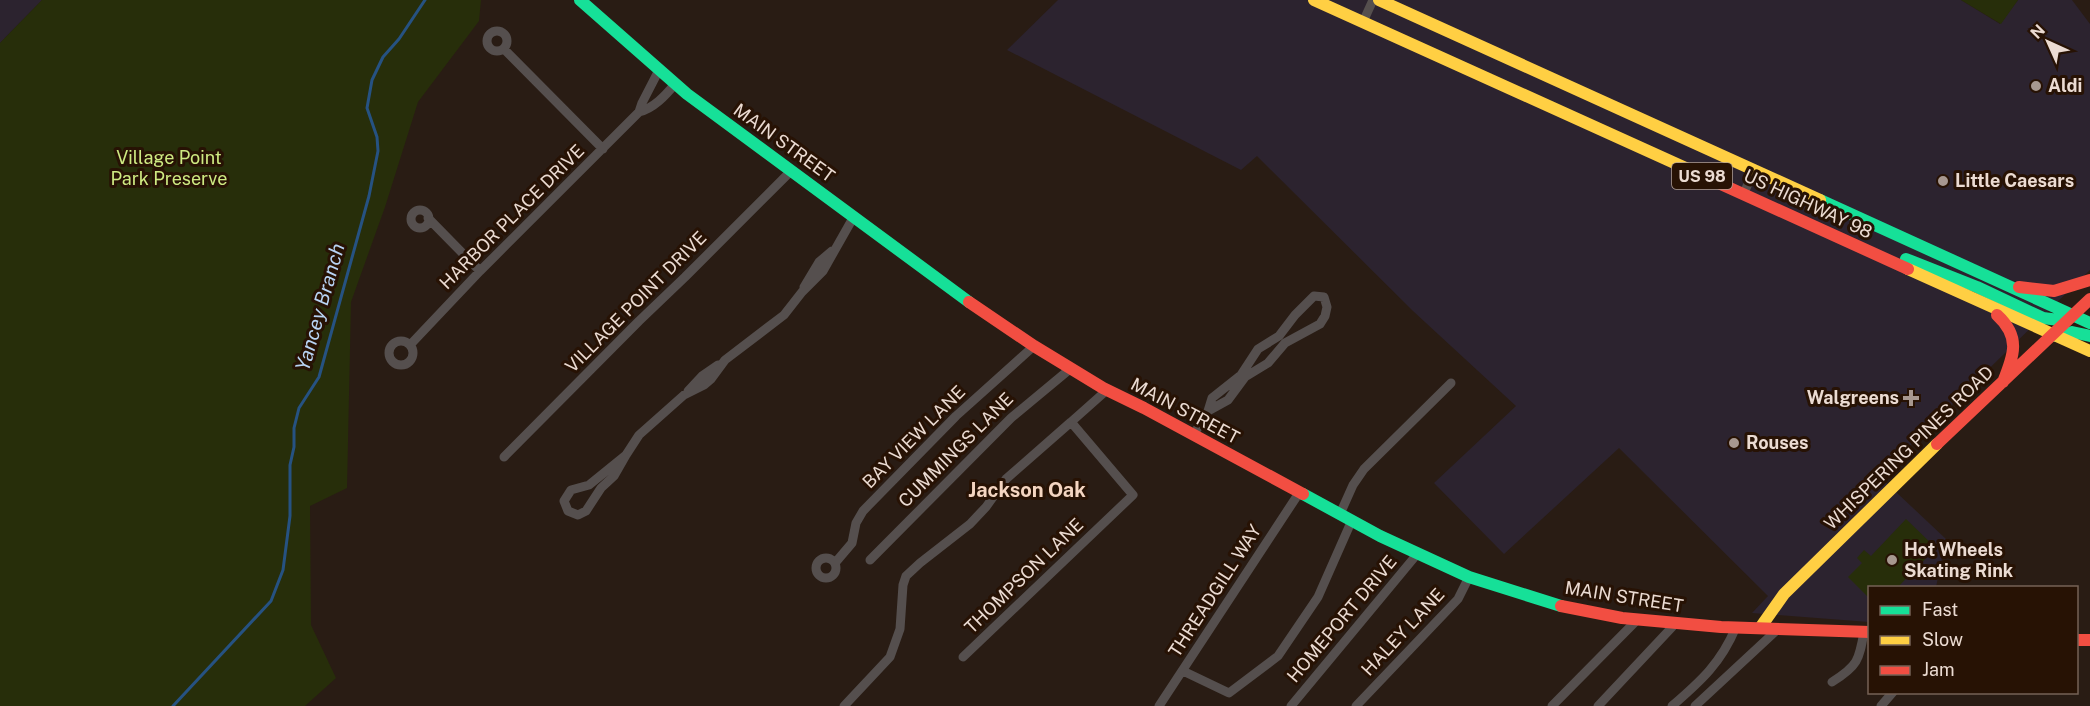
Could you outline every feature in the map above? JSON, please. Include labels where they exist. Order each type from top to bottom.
[{"type":"main road","name":"MAIN STREET","points":[[580,0],[675,84],[853,218],[1034,346],[1107,390],[1194,434],[1380,536],[1469,577],[1553,604],[1638,620],[1675,624],[1867,632]]},
{"type":"main road","name":"US HIGHWAY 98","points":[[1314,0],[2090,351]]},
{"type":"main road","name":"US HIGHWAY 98","points":[[1379,0],[2090,323]]},
{"type":"main road","points":[[1861,248],[1901,257],[1977,287],[2043,318],[2059,320],[2074,316]]},
{"type":"main road","points":[[2006,285],[2054,291],[2090,280]]},
{"type":"main road","name":"WHISPERING PINES ROAD","points":[[1760,628],[1784,594],[1946,435],[2090,299]]},
{"type":"main road","points":[[1981,303],[2005,321],[2011,330],[2014,348],[2003,382]]},
{"type":"main road","points":[[2053,336],[2073,330],[2090,336]]},
{"type":"street","points":[[1363,22],[1373,0]]},
{"type":"street","points":[[504,49],[603,149]]},
{"type":"street","name":"HARBOR PLACE DRIVE","points":[[410,345],[480,270],[639,112],[658,70]]},
{"type":"street","name":"HARBOR PLACE DRIVE","points":[[639,112],[648,109],[667,94],[675,84]]},
{"type":"street","points":[[1744,193],[1754,170]]},
{"type":"street","name":"VILLAGE POINT DRIVE","points":[[504,458],[791,171]]},
{"type":"street","points":[[428,218],[480,270]]},
{"type":"street","points":[[626,455],[589,485],[572,490],[564,501],[568,511],[578,515],[586,511],[601,488],[614,476],[639,435],[684,395],[711,379],[725,360],[784,315],[802,292],[819,262],[839,244],[853,218]]},
{"type":"street","points":[[1194,434],[1208,411],[1212,398],[1243,376],[1268,363],[1282,340],[1295,315],[1314,296],[1324,297],[1327,307],[1320,324],[1282,340],[1258,349],[1243,376]]},
{"type":"street","name":"BAY VIEW LANE","points":[[835,563],[852,543],[856,523],[863,511],[956,416],[1034,346]]},
{"type":"street","name":"CUMMINGS LANE","points":[[870,560],[1011,418],[1070,369]]},
{"type":"street","points":[[1340,514],[1353,485],[1364,469],[1451,383]]},
{"type":"street","points":[[844,706],[890,657],[900,629],[903,585],[906,576],[970,524],[986,507],[1006,479],[1107,390]]},
{"type":"street","name":"THOMPSON LANE","points":[[963,657],[1133,495],[1071,422]]},
{"type":"street","name":"THREADGILL WAY","points":[[1159,706],[1299,493]]},
{"type":"street","points":[[1183,671],[1229,693],[1278,656],[1318,597],[1352,520]]},
{"type":"street","name":"HOMEPORT DRIVE","points":[[1291,706],[1418,553]]},
{"type":"street","name":"HALEY LANE","points":[[1356,706],[1458,600],[1469,577]]},
{"type":"street","points":[[1552,706],[1638,620]]},
{"type":"street","points":[[1598,706],[1675,624]]},
{"type":"street","points":[[1672,706],[1705,677],[1717,663],[1728,648],[1736,627]]},
{"type":"street","points":[[1695,706],[1778,629]]},
{"type":"street","points":[[1832,682],[1846,674],[1859,659],[1867,632]]},
{"type":"street","points":[[1881,706],[1892,694]]},
{"type":"shaded area","points":[[0,0],[42,0],[0,43]]},
{"type":"shaded area","points":[[1058,0],[1961,0],[2000,24],[2018,0],[2072,0],[2090,24],[2090,270],[1879,476],[1946,539],[1936,586],[1868,586],[1868,622],[1752,613],[1768,596],[1619,448],[1504,554],[1434,483],[1516,406],[1413,311],[1257,156],[1241,170],[1007,50]]},
{"type":"green space","name":"Village Point Park Preserve","points":[[42,0],[481,0],[479,21],[418,102],[385,207],[351,302],[347,488],[310,506],[311,625],[336,678],[305,706],[0,706],[0,43]]},
{"type":"green space","points":[[1961,0],[2018,0],[2001,24]]},
{"type":"green space","name":"Hot Wheels Skating Rink","points":[[1906,519],[1936,548],[1899,586],[1868,586],[1868,597],[1848,577],[1862,563],[1857,558],[1864,550],[1871,556]]},
{"type":"waterway","name":"Yancey Branch","points":[[173,706],[271,601],[283,570],[290,516],[290,465],[294,447],[294,428],[299,408],[319,377],[369,196],[378,151],[377,137],[367,108],[372,80],[383,57],[399,39],[425,0]]},
{"type":"traffic: fast","points":[[580,0],[687,94],[969,302]]},
{"type":"traffic: fast","points":[[1820,200],[2090,323]]},
{"type":"traffic: fast","points":[[1906,259],[1977,287],[2043,318],[2059,320],[2074,316]]},
{"type":"traffic: fast","points":[[2053,336],[2072,332],[2090,336]]},
{"type":"traffic: fast","points":[[1303,494],[1380,536],[1469,577],[1561,606]]},
{"type":"traffic: slow","points":[[1314,0],[1690,170]]},
{"type":"traffic: slow","points":[[1379,0],[1820,200]]},
{"type":"traffic: slow","points":[[1908,269],[2090,351]]},
{"type":"traffic: slow","points":[[1760,628],[1784,594],[1937,444]]},
{"type":"traffic: jam","points":[[1690,170],[1908,269]]},
{"type":"traffic: jam","points":[[2019,287],[2054,291],[2090,280]]},
{"type":"traffic: jam","points":[[1937,444],[2090,299]]},
{"type":"traffic: jam","points":[[969,302],[1034,346],[1103,388],[1303,494]]},
{"type":"traffic: jam","points":[[1997,315],[2010,331],[2013,347],[2003,382]]},
{"type":"traffic: jam","points":[[1561,606],[1622,618],[1721,627],[1868,632]]},
{"type":"traffic: jam","points":[[2078,640],[2090,640]]},
{"type":"place","name":"Aldi","points":[[2036,86]]},
{"type":"place","name":"Little Caesars","points":[[1943,181]]},
{"type":"place","name":"Walgreens","points":[[1911,398]]},
{"type":"place","name":"Rouses","points":[[1734,443]]},
{"type":"place","name":"Hot Wheels Skating Rink","points":[[1892,560]]},
{"type":"district","name":"Jackson Oak","points":[[1027,490]]}]
